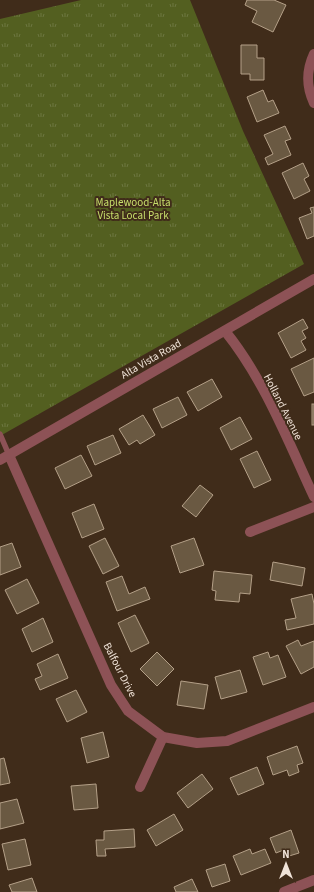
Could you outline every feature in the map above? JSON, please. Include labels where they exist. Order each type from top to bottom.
[{"type":"street","points":[[314,54],[309,65],[308,79],[310,94],[314,103]]},
{"type":"street","name":"Alta Vista Road","points":[[5,457],[314,279]]},
{"type":"street","name":"Holland Avenue","points":[[225,331],[241,351],[256,378],[281,425],[314,497]]},
{"type":"street","name":"Balfour Drive","points":[[5,457],[111,685],[128,711],[163,737],[196,743],[227,741],[314,707]]},
{"type":"street","points":[[250,532],[314,507]]},
{"type":"street","points":[[140,787],[163,737]]},
{"type":"street","points":[[284,892],[314,880]]},
{"type":"lane","points":[[0,434],[5,457]]},
{"type":"green space","name":"Maplewood-Alta Vista Local Park","points":[[81,0],[190,0],[243,131],[304,264],[0,436],[0,19]]},
{"type":"building","points":[[247,0],[274,0],[286,5],[273,32],[252,22],[257,11],[245,5]]},
{"type":"building","points":[[241,45],[257,45],[257,58],[264,58],[264,80],[250,80],[250,74],[241,74]]},
{"type":"building","points":[[263,90],[268,102],[273,100],[279,113],[257,122],[247,97]]},
{"type":"building","points":[[285,126],[291,139],[285,141],[291,155],[268,165],[265,158],[273,154],[264,135]]},
{"type":"building","points":[[303,163],[309,176],[304,179],[310,191],[294,199],[282,173]]},
{"type":"building","points":[[314,207],[314,236],[307,239],[299,218],[312,213],[310,208]]},
{"type":"building","points":[[303,319],[308,328],[302,331],[306,338],[301,341],[306,350],[291,358],[278,333]]},
{"type":"building","points":[[314,358],[314,392],[304,396],[291,369]]},
{"type":"building","points":[[212,379],[222,397],[198,411],[187,392]]},
{"type":"building","points":[[178,397],[187,415],[162,428],[153,409]]},
{"type":"building","points":[[312,404],[314,404],[314,425],[312,425]]},
{"type":"building","points":[[143,415],[155,435],[140,444],[137,440],[129,445],[119,429]]},
{"type":"building","points":[[240,417],[252,439],[231,450],[220,428]]},
{"type":"building","points":[[113,435],[121,453],[95,465],[87,446]]},
{"type":"building","points":[[257,451],[271,480],[254,488],[240,459]]},
{"type":"building","points":[[81,455],[92,476],[65,489],[55,468]]},
{"type":"building","points":[[200,485],[213,495],[196,517],[182,506]]},
{"type":"building","points":[[94,504],[104,529],[82,538],[72,513]]},
{"type":"building","points":[[105,538],[119,566],[103,574],[89,546]]},
{"type":"building","points":[[194,538],[204,565],[180,573],[171,546]]},
{"type":"building","points":[[12,543],[21,567],[0,575],[0,547]]},
{"type":"building","points":[[273,562],[305,568],[302,586],[270,580]]},
{"type":"building","points":[[214,571],[252,575],[250,594],[240,593],[239,602],[215,600],[216,591],[212,590]]},
{"type":"building","points":[[122,576],[129,594],[145,587],[150,599],[117,611],[106,582]]},
{"type":"building","points":[[27,579],[39,603],[17,614],[5,590]]},
{"type":"building","points":[[312,594],[314,604],[314,624],[287,630],[285,620],[296,618],[291,599]]},
{"type":"building","points":[[135,615],[149,643],[131,652],[118,623]]},
{"type":"building","points":[[43,618],[53,642],[32,652],[22,629]]},
{"type":"building","points":[[298,640],[301,646],[314,641],[314,667],[301,674],[286,646]]},
{"type":"building","points":[[157,652],[174,669],[157,686],[140,669]]},
{"type":"building","points":[[268,652],[270,658],[278,655],[286,677],[263,685],[253,657]]},
{"type":"building","points":[[58,654],[68,678],[40,690],[35,679],[42,676],[37,664]]},
{"type":"building","points":[[240,670],[247,692],[221,699],[215,677]]},
{"type":"building","points":[[181,681],[208,685],[204,709],[177,705]]},
{"type":"building","points":[[76,690],[87,712],[67,722],[56,699]]},
{"type":"building","points":[[103,732],[109,757],[87,763],[81,738]]},
{"type":"building","points":[[297,746],[303,763],[297,765],[299,772],[289,776],[287,770],[273,775],[267,757]]},
{"type":"building","points":[[4,758],[10,783],[0,785],[0,759]]},
{"type":"building","points":[[257,767],[264,784],[238,795],[230,778]]},
{"type":"building","points":[[202,774],[213,789],[188,808],[177,793]]},
{"type":"building","points":[[96,784],[98,808],[74,810],[71,786]]},
{"type":"building","points":[[17,799],[24,823],[0,829],[0,803]]},
{"type":"building","points":[[174,814],[183,830],[156,846],[147,830]]},
{"type":"building","points":[[134,829],[135,847],[105,849],[106,856],[97,856],[96,840],[104,840],[104,831]]},
{"type":"building","points":[[291,830],[299,853],[289,856],[286,849],[276,853],[270,838]]},
{"type":"building","points":[[25,839],[31,865],[8,870],[2,844]]},
{"type":"building","points":[[250,849],[252,854],[265,849],[271,863],[241,875],[233,856]]},
{"type":"building","points":[[225,864],[230,881],[212,887],[206,870]]},
{"type":"building","points":[[32,878],[37,892],[12,892],[9,885]]},
{"type":"building","points":[[192,879],[198,892],[176,892],[174,887]]}]
